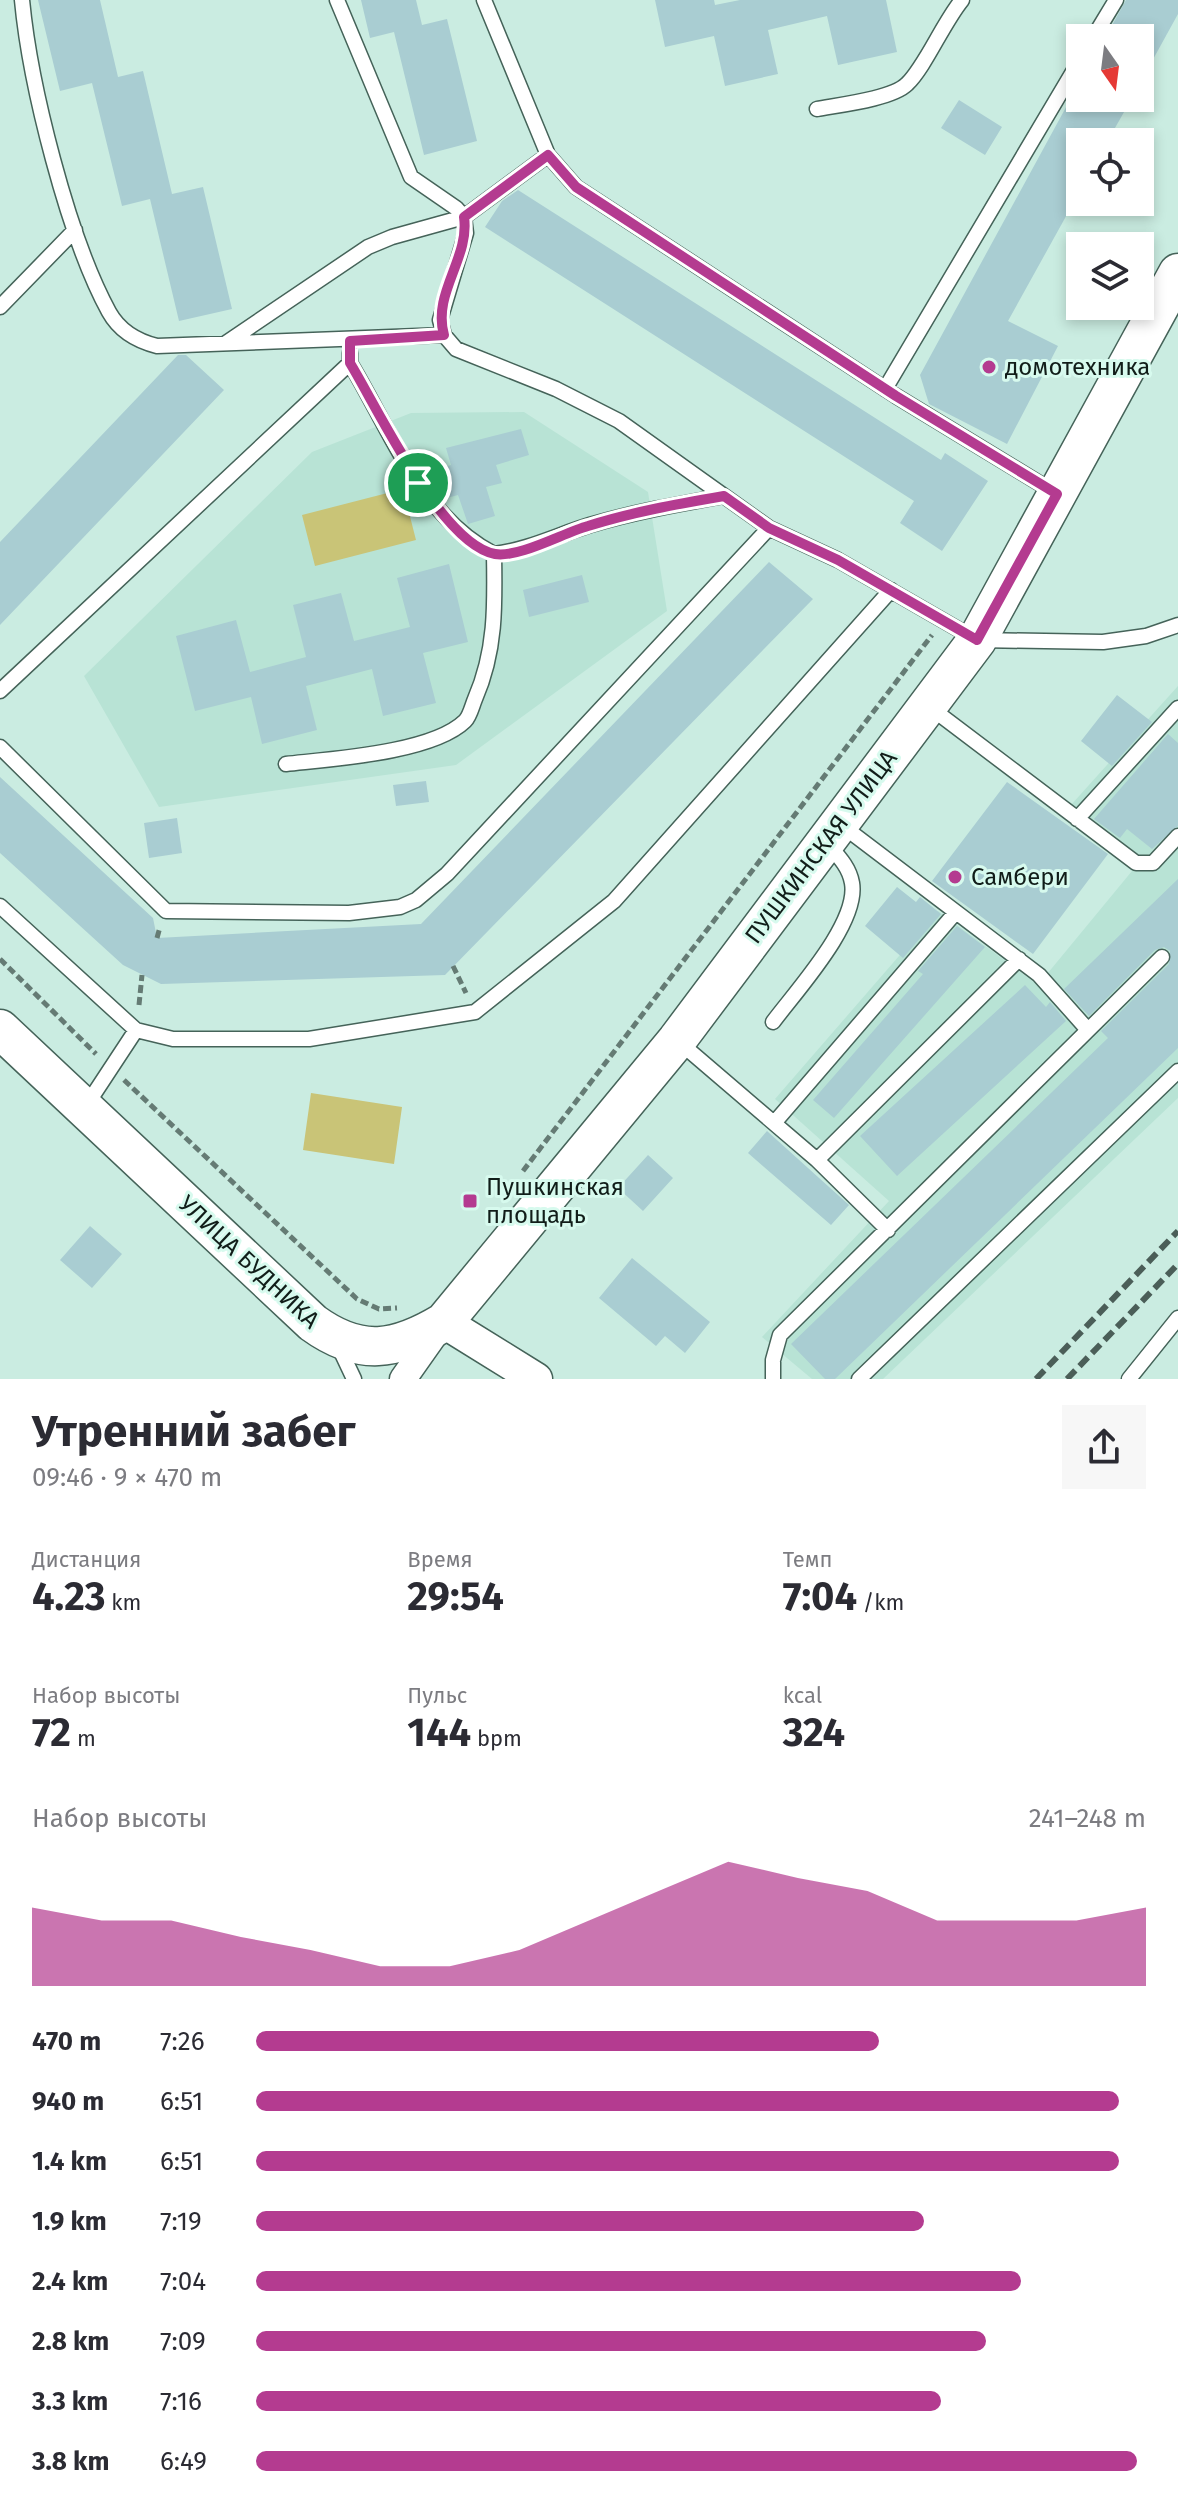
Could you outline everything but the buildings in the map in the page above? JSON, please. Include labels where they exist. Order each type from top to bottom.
[{"type":"main road","name":"ПУШКИНСКАЯ УЛИЦА","points":[[444,1322],[677,1040],[977,640],[1178,273]]},
{"type":"main road","name":"УЛИЦА БУДНИКА","points":[[0,1029],[313,1323],[335,1339],[360,1347],[389,1346],[419,1337],[444,1322]]},
{"type":"street","name":"ПУШКИНСКАЯ УЛИЦА","points":[[403,1379],[444,1322]]},
{"type":"street","points":[[444,1322],[536,1379]]},
{"type":"lane","points":[[22,0],[25,34],[75,230],[110,313],[126,331],[140,342],[157,346],[444,335]]},
{"type":"lane","points":[[337,0],[411,177],[464,217],[466,233],[442,304],[440,320],[444,335],[456,349],[556,389],[619,421],[769,528],[838,560],[977,640],[1103,642],[1146,636],[1178,625]]},
{"type":"lane","points":[[484,0],[548,155],[576,187],[885,389],[1057,494]]},
{"type":"lane","points":[[817,109],[883,95],[907,86],[944,23],[962,0]]},
{"type":"lane","points":[[1101,24],[1116,0]]},
{"type":"lane","points":[[885,389],[1066,84]]},
{"type":"lane","points":[[225,344],[368,247],[464,217],[548,155]]},
{"type":"lane","points":[[0,307],[75,230]]},
{"type":"lane","points":[[350,341],[350,363],[418,483],[472,542],[494,554],[516,551],[588,526],[650,510],[724,496]]},
{"type":"lane","points":[[0,691],[350,363]]},
{"type":"lane","points":[[0,747],[166,911],[349,913],[400,907],[426,893],[447,874],[769,528]]},
{"type":"lane","points":[[286,764],[374,754],[439,737],[466,720],[489,667],[496,595],[494,554]]},
{"type":"lane","points":[[0,906],[136,1030],[173,1039],[309,1039],[475,1012],[614,901],[891,590]]},
{"type":"lane","points":[[927,705],[1136,863],[1153,863],[1178,836]]},
{"type":"lane","points":[[1077,819],[1178,708]]},
{"type":"lane","points":[[832,832],[956,912],[1019,959],[1039,975],[1088,1030]]},
{"type":"lane","points":[[773,1022],[844,925],[853,886],[832,832]]},
{"type":"lane","points":[[775,1122],[956,912]]},
{"type":"lane","points":[[773,1379],[773,1360],[780,1335],[1162,957]]},
{"type":"lane","points":[[817,1160],[1019,959]]},
{"type":"lane","points":[[84,1109],[136,1030]]},
{"type":"lane","points":[[677,1040],[775,1122],[888,1230]]},
{"type":"lane","points":[[859,1379],[1178,1071]]},
{"type":"lane","points":[[1129,1379],[1178,1318]]},
{"type":"lane","points":[[335,1339],[354,1379]]},
{"type":"path","points":[[522,1173],[943,620]]},
{"type":"path","points":[[0,959],[357,1299],[379,1309],[410,1304]]},
{"type":"path","points":[[453,966],[475,1012]]},
{"type":"shaded area","points":[[524,412],[648,492],[667,611],[456,765],[159,807],[84,676],[312,452],[411,413]]},
{"type":"shaded area","points":[[403,489],[416,540],[315,566],[302,515]]},
{"type":"shaded area","points":[[1178,686],[1178,1098],[883,1379],[812,1379],[762,1337],[889,1201],[775,1099],[938,911],[1038,985],[1132,871],[1062,815]]},
{"type":"shaded area","points":[[311,1093],[402,1107],[394,1164],[303,1150]]},
{"type":"railway","points":[[1036,1379],[1178,1231]]},
{"type":"railway","points":[[1067,1379],[1178,1264]]},
{"type":"place","name":"домотехника","points":[[989,367]]},
{"type":"place","name":"Самбери","points":[[955,877]]},
{"type":"place","name":"Пушкинская площадь","points":[[470,1201]]},
{"type":"route","points":[[548,155],[576,187],[896,396],[1057,494],[977,640],[838,560],[769,528],[724,496],[665,506],[588,526],[516,551],[494,554],[472,542],[418,483],[350,363],[350,341],[444,335],[440,320],[442,304],[466,233],[464,217],[548,155]]}]
